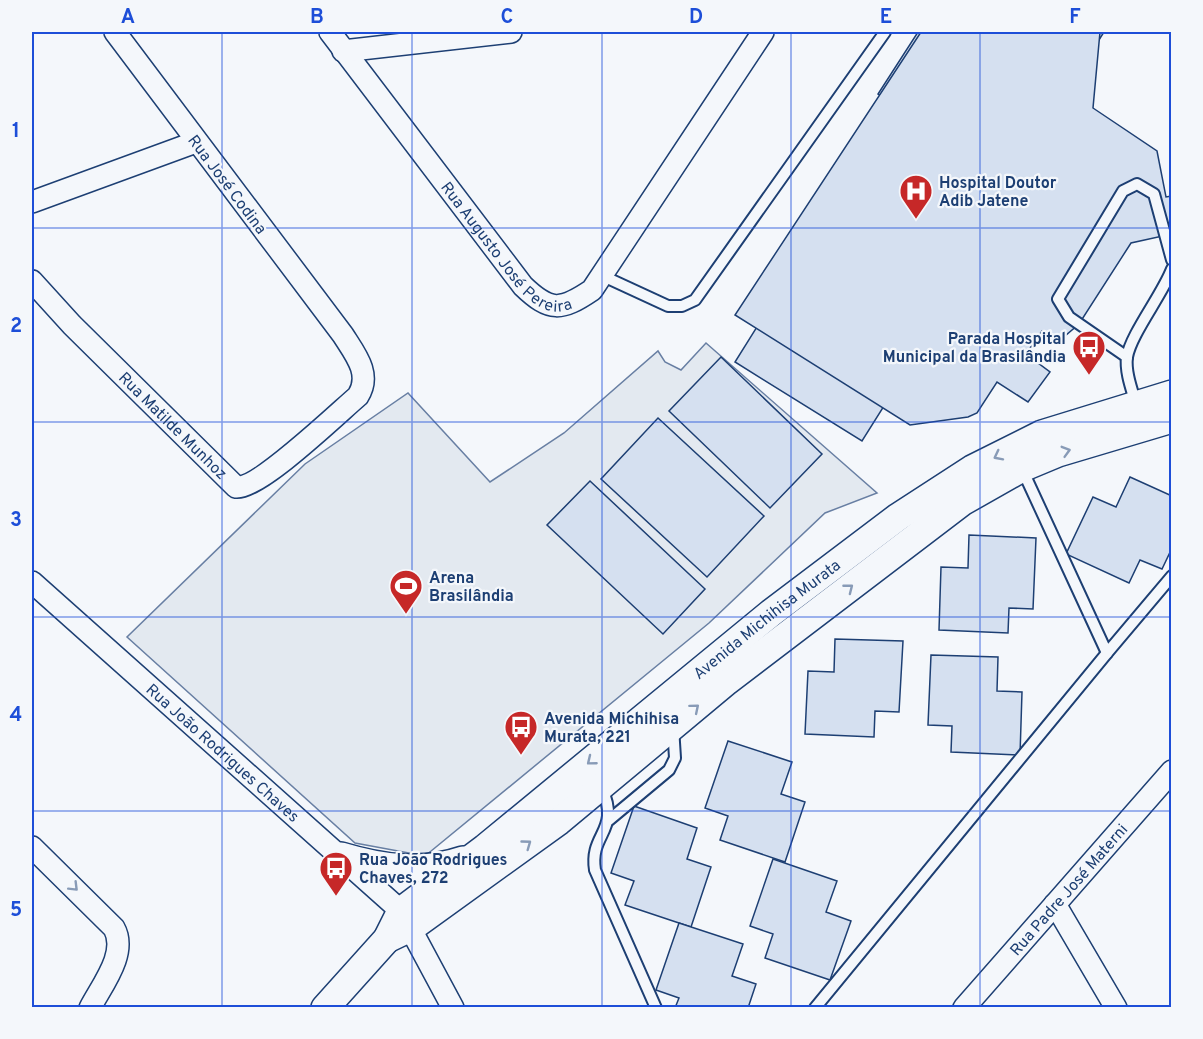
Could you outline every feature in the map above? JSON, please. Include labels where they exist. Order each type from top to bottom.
[{"type":"street","name":"Rua José Codina","points":[[115,32],[343,335]]},
{"type":"street","name":"Rua Augusto José Pereira","points":[[330,32],[523,286],[538,300],[552,306],[569,303],[592,290],[603,276],[763,32]]},
{"type":"street","points":[[343,51],[511,32]]},
{"type":"street","points":[[32,202],[196,142]]},
{"type":"street","name":"Rua Matilde Munhoz","points":[[32,281],[72,326],[236,487],[244,487],[255,482],[358,396],[363,388],[363,370],[343,335]]},
{"type":"street","name":"Avenida Michihisa Murata","points":[[406,919],[472,857],[771,613],[897,518],[972,469],[1042,434],[1172,394]]},
{"type":"street","name":"Avenida Michihisa Murata","points":[[406,919],[559,821],[727,681],[962,502],[1022,468],[1058,453],[1172,419]]},
{"type":"street","name":"Rua João Rodrigues Chaves","points":[[32,582],[341,856],[406,919]]},
{"type":"street","name":"Rua Padre José Materni","points":[[964,1008],[1172,771]]},
{"type":"street","points":[[32,847],[114,928],[118,936],[118,950],[90,1008]]},
{"type":"street","points":[[341,856],[367,863],[412,869],[450,865],[472,857]]},
{"type":"street","points":[[1055,904],[1116,1008]]},
{"type":"street","points":[[325,1008],[406,919],[453,1008]]},
{"type":"lane","points":[[603,276],[668,306],[682,306],[695,300],[885,32]]},
{"type":"lane","points":[[1127,357],[1069,317],[1058,299],[1123,191],[1137,184],[1154,194],[1172,260]]},
{"type":"lane","points":[[1136,405],[1130,384],[1127,357],[1141,326],[1164,290],[1172,269]]},
{"type":"lane","points":[[1022,468],[1107,653]]},
{"type":"lane","points":[[815,1008],[1172,576]]},
{"type":"lane","points":[[656,1008],[595,870],[593,857],[609,820],[669,770],[675,758],[673,727]]},
{"type":"lane","points":[[601,786],[609,808],[609,820]]},
{"type":"shaded area","points":[[706,343],[877,493],[825,513],[709,623],[425,856],[355,843],[127,637],[305,464],[408,393],[490,482],[564,433],[658,351],[665,362],[681,370]]},
{"type":"building","points":[[918,32],[1104,32],[1005,189],[1016,196],[862,441],[735,362],[896,105],[878,94]]},
{"type":"building","points":[[921,32],[1100,32],[1093,108],[1157,151],[1166,197],[1172,196],[1172,234],[1131,243],[1079,324],[1059,341],[1042,331],[1026,354],[1050,372],[1028,402],[997,382],[977,413],[968,417],[910,425],[735,315]]},
{"type":"building","points":[[721,357],[822,454],[770,508],[669,411]]},
{"type":"building","points":[[658,418],[764,516],[707,577],[601,479]]},
{"type":"building","points":[[1130,477],[1172,496],[1172,548],[1162,569],[1140,560],[1129,583],[1066,554],[1093,497],[1116,507]]},
{"type":"building","points":[[590,481],[705,589],[663,634],[547,525]]},
{"type":"building","points":[[969,535],[1036,538],[1033,609],[1009,608],[1008,633],[939,630],[941,567],[968,568]]},
{"type":"building","points":[[835,639],[903,641],[899,712],[875,711],[874,737],[805,734],[808,671],[834,672]]},
{"type":"building","points":[[931,655],[998,657],[997,691],[1022,692],[1020,755],[951,752],[952,726],[928,725]]},
{"type":"building","points":[[728,741],[792,762],[781,794],[805,802],[785,862],[720,840],[728,816],[705,808]]},
{"type":"building","points":[[634,806],[697,828],[687,859],[711,867],[691,927],[625,905],[634,881],[611,873]]},
{"type":"building","points":[[773,859],[837,881],[826,912],[851,921],[830,980],[765,958],[773,934],[750,926]]},
{"type":"building","points":[[679,923],[743,944],[732,976],[756,984],[748,1008],[675,1008],[679,998],[656,990]]},
{"type":"place","name":"Hospital Doutor Adib Jatene","points":[[916,220]]},
{"type":"place","name":"Parada Hospital Municipal da Brasilândia","points":[[1089,376]]},
{"type":"place","name":"Arena Brasilândia","points":[[406,615]]},
{"type":"place","name":"Avenida Michihisa Murata, 221","points":[[521,756]]},
{"type":"place","name":"Rua João Rodrigues Chaves, 272","points":[[336,897]]}]
